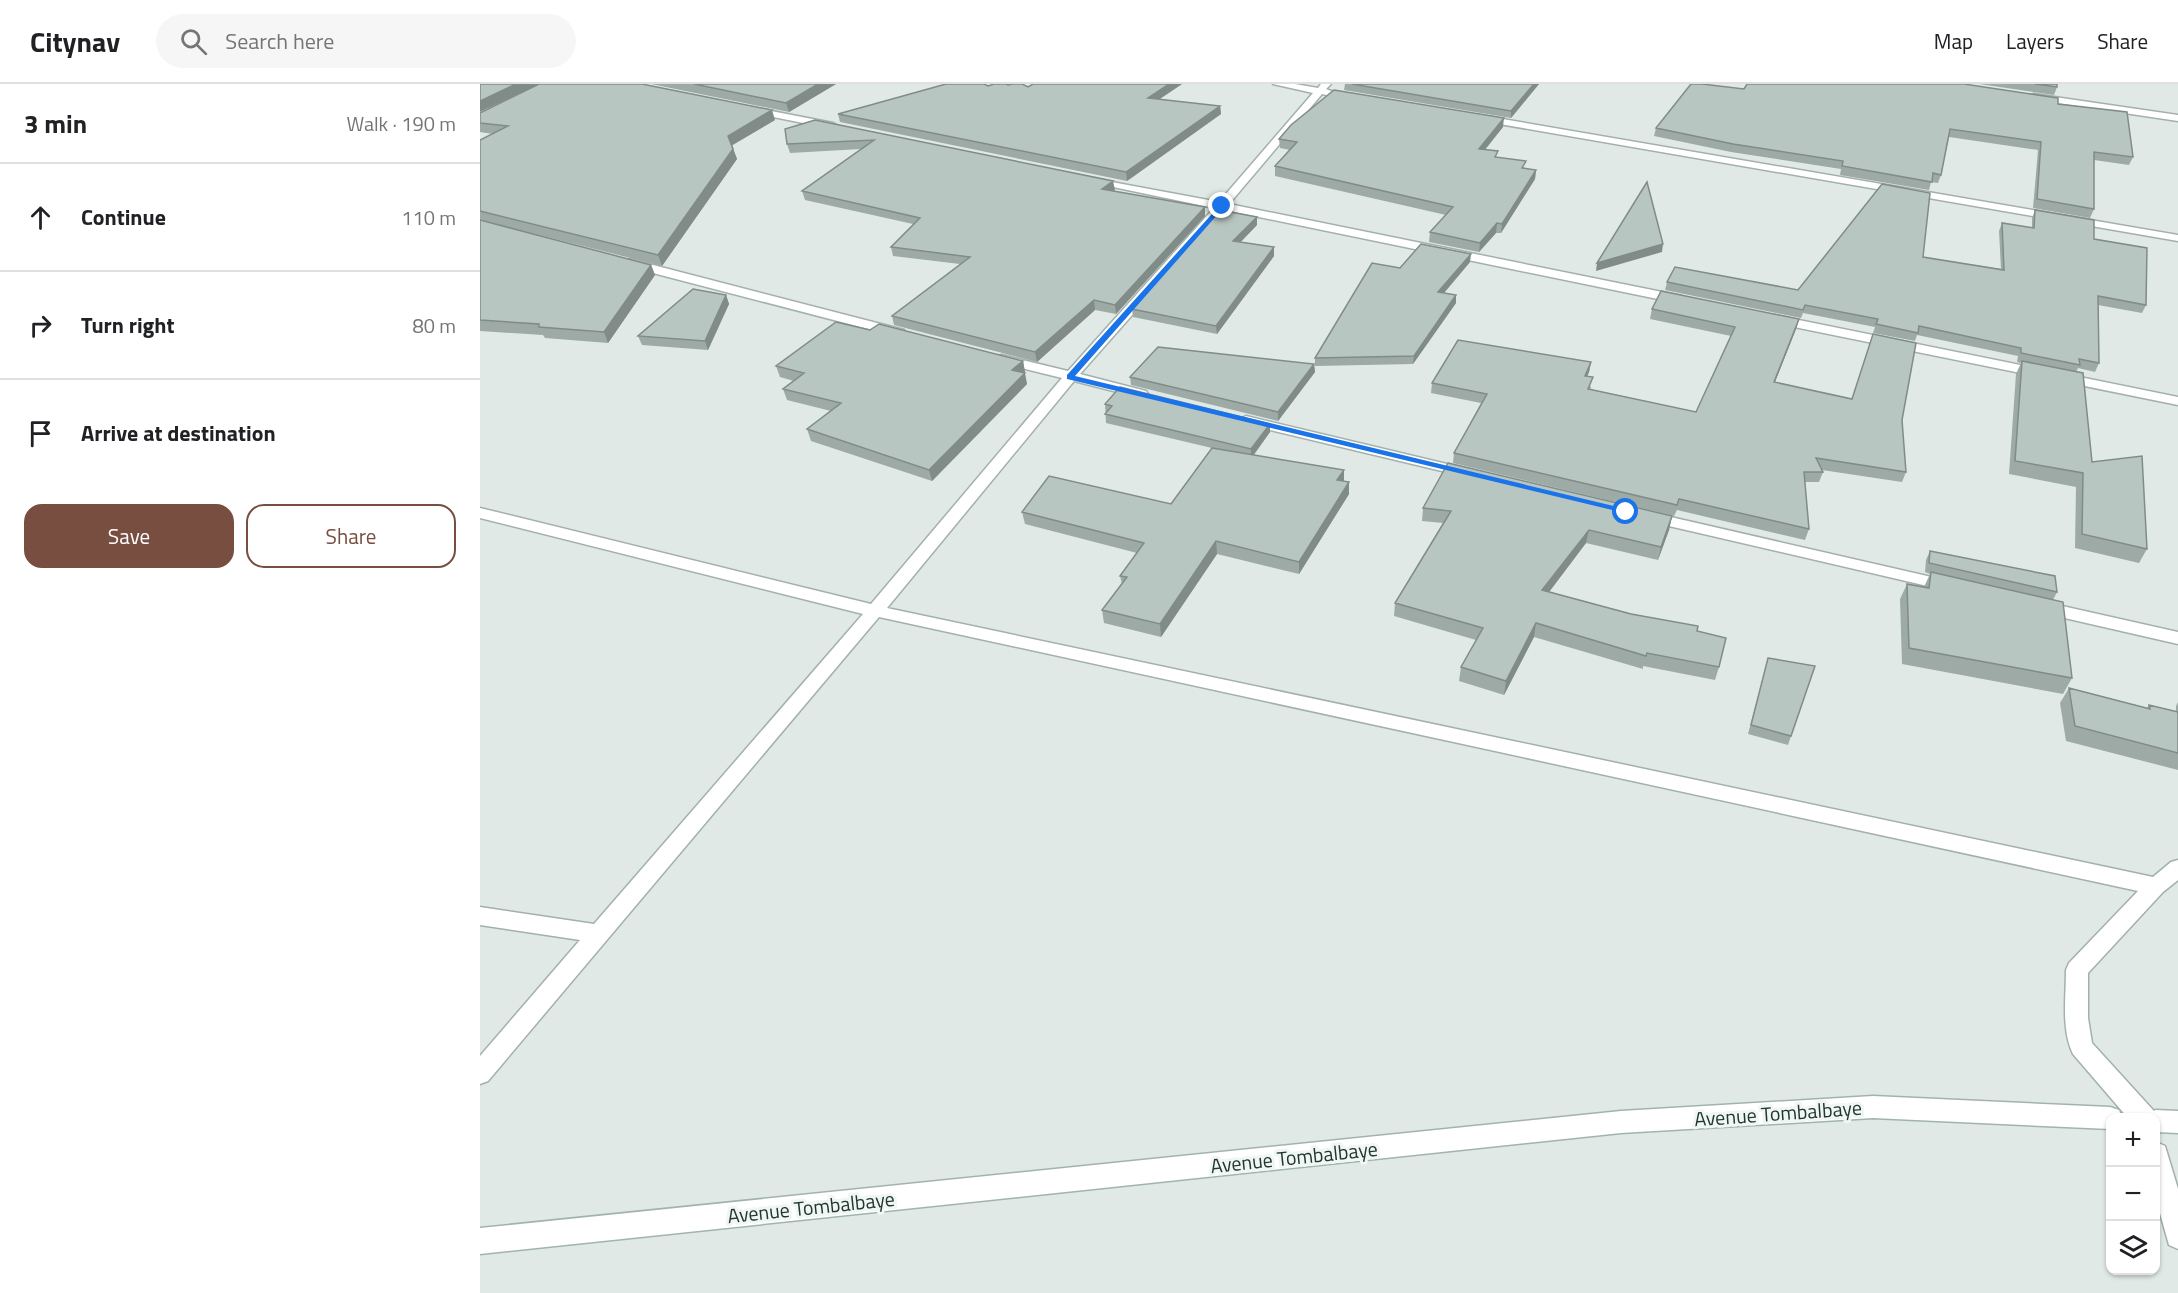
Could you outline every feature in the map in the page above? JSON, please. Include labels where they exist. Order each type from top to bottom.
[{"type":"street","points":[[1278,84],[1323,88],[1344,95]]},
{"type":"street","points":[[480,1073],[875,611],[1070,377],[1323,88]]},
{"type":"street","points":[[2026,96],[2178,118]]},
{"type":"street","points":[[743,108],[848,129]]},
{"type":"street","points":[[1462,115],[2178,238]]},
{"type":"street","points":[[1082,177],[1700,304]]},
{"type":"street","points":[[619,260],[908,335]]},
{"type":"street","points":[[1758,316],[2178,401]]},
{"type":"street","points":[[989,356],[1151,397]]},
{"type":"street","points":[[1232,416],[1486,478]]},
{"type":"street","points":[[480,513],[875,611],[2156,886]]},
{"type":"street","points":[[1637,514],[1959,588]]},
{"type":"street","points":[[2028,604],[2178,638]]},
{"type":"street","points":[[2140,1113],[2081,1047],[2077,1018],[2078,970],[2156,886],[2178,868]]},
{"type":"street","points":[[480,915],[597,934]]},
{"type":"street","name":"Avenue Tombalbaye","points":[[480,1241],[1621,1122],[1873,1107],[2106,1118]]},
{"type":"street","points":[[2160,1121],[2178,1122]]},
{"type":"street","points":[[2159,1167],[2178,1236]]},
{"type":"building","points":[[480,84],[516,84],[480,101]]},
{"type":"building","points":[[539,84],[642,84],[772,110],[728,136],[733,149],[658,255],[480,211],[480,140],[508,126],[480,123],[480,113]]},
{"type":"building","points":[[694,84],[818,84],[786,103]]},
{"type":"building","points":[[946,84],[984,84],[988,86],[1022,84],[1028,87],[1033,84],[1169,84],[1148,98],[1220,106],[1126,172],[838,114]]},
{"type":"building","points":[[1352,84],[1534,84],[1511,111]]},
{"type":"building","points":[[1691,84],[1744,89],[1747,84],[1964,84],[2058,98],[2058,104],[2127,112],[2133,157],[2094,152],[2094,209],[2037,199],[2041,142],[1950,129],[1941,175],[1933,173],[1932,182],[1842,166],[1843,161],[1733,144],[1656,128]]},
{"type":"building","points":[[2035,84],[2057,84],[2057,87]]},
{"type":"building","points":[[1334,90],[1504,118],[1479,149],[1498,151],[1495,157],[1526,161],[1522,168],[1536,170],[1502,224],[1497,223],[1480,243],[1430,232],[1453,207],[1275,166],[1297,142],[1279,139],[1291,125]]},
{"type":"building","points":[[815,120],[1113,181],[1102,189],[1205,207],[1115,305],[1094,300],[1035,352],[892,316],[970,257],[891,247],[920,218],[802,191],[874,140],[787,144],[785,129]]},
{"type":"building","points":[[1647,182],[1663,244],[1597,263]]},
{"type":"building","points":[[1882,184],[1930,193],[1923,257],[2004,270],[2002,223],[2034,228],[2035,210],[2094,220],[2094,239],[2147,248],[2146,305],[2098,296],[2099,363],[2079,359],[2080,365],[2021,353],[2021,348],[1919,326],[1918,333],[1876,324],[1878,319],[1805,305],[1803,310],[1667,282],[1675,267],[1798,290]]},
{"type":"building","points":[[1220,210],[1257,217],[1233,241],[1274,247],[1216,326],[1132,309]]},
{"type":"building","points":[[480,220],[651,265],[604,332],[480,320]]},
{"type":"building","points":[[1421,244],[1471,254],[1438,292],[1456,295],[1414,356],[1315,358],[1372,263],[1400,268]]},
{"type":"building","points":[[693,289],[726,295],[705,341],[638,336]]},
{"type":"building","points":[[1661,291],[1799,319],[1774,382],[1852,399],[1873,334],[1916,343],[1902,420],[1906,472],[1816,458],[1823,472],[1804,472],[1809,529],[1679,499],[1677,505],[1454,453],[1487,394],[1432,383],[1458,340],[1591,362],[1585,376],[1593,377],[1588,389],[1696,412],[1735,327],[1652,309]]},
{"type":"building","points":[[836,322],[870,330],[879,324],[1023,361],[1012,370],[1025,373],[929,470],[807,429],[841,403],[783,389],[804,373],[776,366]]},
{"type":"building","points":[[1158,347],[1314,364],[1278,412],[1130,377]]},
{"type":"building","points":[[2022,361],[2083,373],[2092,462],[2142,456],[2147,549],[2082,534],[2083,473],[2015,461]]},
{"type":"building","points":[[1120,387],[1270,424],[1251,449],[1105,414],[1112,406],[1105,404]]},
{"type":"building","points":[[1212,448],[1344,470],[1337,480],[1349,482],[1299,562],[1216,541],[1160,624],[1102,610],[1127,577],[1120,576],[1144,543],[1022,512],[1049,476],[1171,504]]},
{"type":"building","points":[[1448,463],[1672,516],[1661,547],[1589,530],[1542,590],[1631,614],[1698,626],[1697,631],[1726,638],[1719,667],[1647,653],[1646,656],[1536,623],[1506,681],[1461,667],[1483,628],[1395,603],[1451,511],[1423,508]]},
{"type":"building","points":[[1930,551],[2055,576],[2057,592],[1929,563]]},
{"type":"building","points":[[1931,572],[2063,602],[2072,678],[1909,648],[1907,584],[1929,588]]},
{"type":"building","points":[[1768,658],[1815,666],[1791,736],[1751,725]]},
{"type":"building","points":[[2069,688],[2150,709],[2149,705],[2178,712],[2178,753],[2075,726]]},
{"type":"route","points":[[1222,206],[1070,377],[1626,512]]}]
